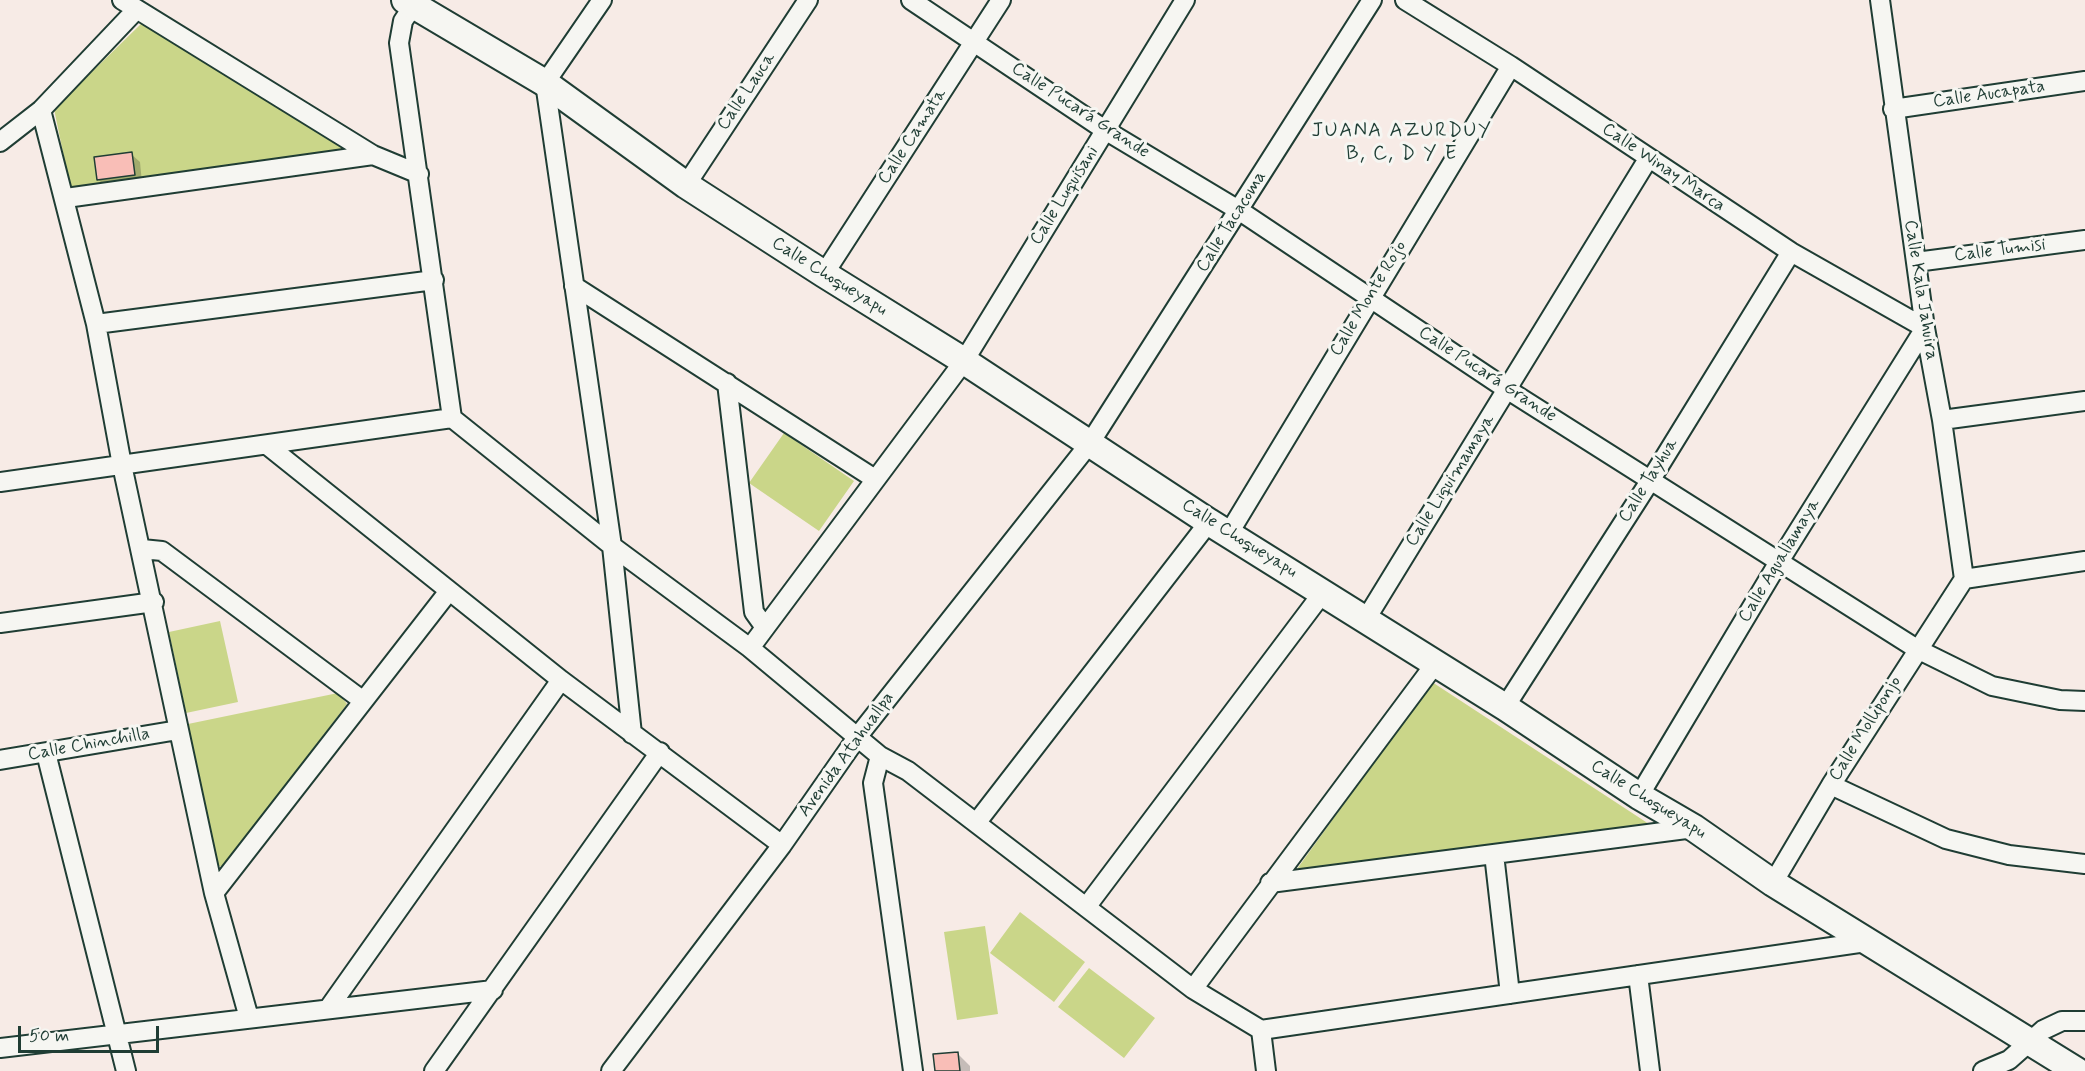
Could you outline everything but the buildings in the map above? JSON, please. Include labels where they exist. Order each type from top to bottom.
[{"type":"street","points":[[602,0],[545,83],[612,546],[632,734]]},
{"type":"street","name":"Calle Lauca","points":[[686,185],[808,0]]},
{"type":"street","name":"Calle Pucará Grande","points":[[911,0],[1105,130],[1240,211],[1508,390],[1650,481],[1780,560],[1917,649],[1992,686],[2060,700],[2085,701]]},
{"type":"street","name":"Calle Camata","points":[[825,274],[1001,0]]},
{"type":"street","name":"Calle Luquisani","points":[[750,648],[764,626],[964,360],[1185,0]]},
{"type":"street","name":"Calle Tacacoma","points":[[1090,443],[1240,211],[1372,0]]},
{"type":"street","name":"Calle Winay Marca","points":[[1405,0],[1511,66],[1791,252],[1925,328]]},
{"type":"street","name":"Calle Kala Jahuira","points":[[1880,0],[1893,109],[1925,328],[1942,420],[1964,579]]},
{"type":"street","points":[[412,2],[403,21],[399,43],[452,418],[612,546],[750,648],[880,756],[908,771],[977,822],[1193,989],[1261,1030],[1866,942]]},
{"type":"street","name":"Calle Choqueyapu","points":[[412,2],[545,83],[686,185],[964,360],[1219,527],[1505,707],[1639,796],[1694,828],[1773,883],[2077,1071]]},
{"type":"street","points":[[0,142],[41,110],[129,5],[373,155],[419,174]]},
{"type":"street","name":"Calle Monte Rojo","points":[[977,822],[1219,527],[1370,298],[1511,66]]},
{"type":"street","name":"Calle Aucapata","points":[[1893,109],[2085,81]]},
{"type":"street","points":[[41,110],[66,198],[96,324],[123,465],[154,602],[178,730],[214,893],[249,1018]]},
{"type":"street","points":[[66,198],[373,155]]},
{"type":"street","name":"Calle Liquimamaya","points":[[1366,619],[1648,159]]},
{"type":"street","name":"Calle Tumisi","points":[[1916,262],[2085,240]]},
{"type":"street","name":"Calle Tayhua","points":[[1505,707],[1650,481],[1791,252]]},
{"type":"street","points":[[96,324],[434,280]]},
{"type":"street","points":[[574,286],[875,479]]},
{"type":"street","name":"Calle Aguallamaya","points":[[1639,796],[1780,560],[1925,328]]},
{"type":"street","points":[[727,383],[754,612],[764,626]]},
{"type":"street","points":[[1942,420],[2085,400]]},
{"type":"street","points":[[0,482],[452,418]]},
{"type":"street","name":"Avenida Atahuallpa","points":[[611,1071],[782,845],[858,736],[1090,443]]},
{"type":"street","points":[[267,445],[561,680],[782,845]]},
{"type":"street","points":[[142,549],[162,551],[362,700]]},
{"type":"street","points":[[1964,579],[2085,561]]},
{"type":"street","name":"Calle Molliponjo","points":[[1773,883],[1831,785],[1964,579]]},
{"type":"street","points":[[214,893],[448,591]]},
{"type":"street","points":[[1087,906],[1324,591]]},
{"type":"street","points":[[0,623],[154,602]]},
{"type":"street","points":[[1193,989],[1435,664]]},
{"type":"street","points":[[327,1009],[561,680]]},
{"type":"street","name":"Calle Chinchilla","points":[[0,760],[178,730]]},
{"type":"street","points":[[434,1071],[660,752]]},
{"type":"street","points":[[46,753],[126,1071]]},
{"type":"street","points":[[880,756],[873,783],[913,1071]]},
{"type":"street","points":[[1831,785],[1946,839],[2008,855],[2085,864]]},
{"type":"street","points":[[1270,883],[1694,828]]},
{"type":"street","points":[[1494,854],[1510,994]]},
{"type":"street","points":[[1638,975],[1650,1071]]},
{"type":"street","points":[[0,1048],[493,990]]},
{"type":"street","points":[[1983,1071],[2009,1060],[2043,1030],[2062,1021],[2085,1021]]},
{"type":"street","points":[[1261,1030],[1266,1071]]},
{"type":"green space","points":[[143,22],[346,150],[71,191],[54,109]]},
{"type":"green space","points":[[784,433],[854,481],[819,531],[749,483]]},
{"type":"green space","points":[[220,621],[238,702],[186,713],[169,632]]},
{"type":"green space","points":[[1432,682],[1649,824],[1297,869]]},
{"type":"green space","points":[[338,693],[347,704],[223,867],[216,865],[188,724]]},
{"type":"green space","points":[[1020,912],[1085,962],[1054,1002],[990,953]]},
{"type":"green space","points":[[985,926],[998,1014],[957,1020],[944,932]]},
{"type":"green space","points":[[1089,968],[1155,1018],[1124,1058],[1058,1007]]},
{"type":"district","name":"JUANA AZURDUY B, C, D Y E","points":[[1402,144]]}]
